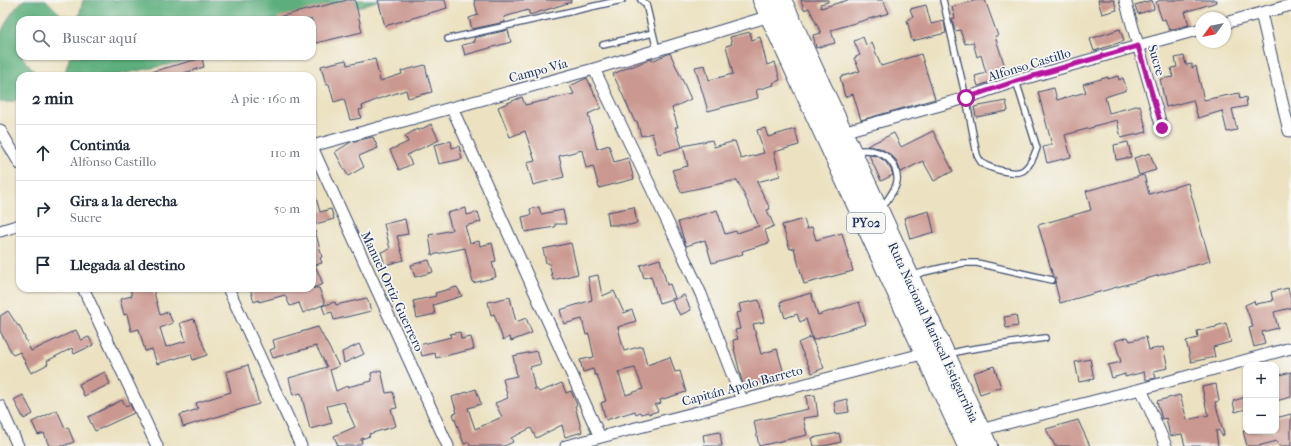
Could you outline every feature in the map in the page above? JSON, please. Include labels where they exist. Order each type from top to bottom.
[{"type":"highway","name":"Ruta Nacional Mariscal Estigarribia","points":[[781,0],[983,438]]},
{"type":"highway","name":"Ruta Nacional Mariscal Estigarribia","points":[[766,8],[968,446]]},
{"type":"street","name":"Sucre","points":[[1126,0],[1162,128]]},
{"type":"street","points":[[1231,21],[1291,5]]},
{"type":"street","name":"Campo Vía","points":[[316,145],[594,69],[657,50],[766,8]]},
{"type":"street","points":[[1261,13],[1289,131]]},
{"type":"street","name":"Alfonso Castillo","points":[[842,132],[966,98],[1016,81],[1195,31]]},
{"type":"street","points":[[594,69],[698,287],[742,400]]},
{"type":"street","points":[[452,108],[600,437]]},
{"type":"street","points":[[0,130],[16,157]]},
{"type":"street","name":"Manuel Ortiz Guerrero","points":[[316,155],[448,446]]},
{"type":"street","points":[[0,231],[16,226]]},
{"type":"street","points":[[85,292],[157,446]]},
{"type":"street","points":[[230,292],[301,446]]},
{"type":"street","points":[[983,438],[1141,389],[1291,348]]},
{"type":"street","name":"Capitán Apolo Barreto","points":[[566,446],[926,353]]},
{"type":"street","points":[[1141,389],[1166,446]]},
{"type":"street","points":[[0,406],[18,446]]},
{"type":"lane","points":[[448,39],[622,0]]},
{"type":"lane","points":[[641,0],[646,4],[657,50]]},
{"type":"lane","points":[[943,0],[966,98],[977,155],[982,163],[1000,171],[1013,173],[1024,170],[1032,160],[1037,148],[1016,81]]},
{"type":"lane","points":[[603,45],[653,33]]},
{"type":"lane","points":[[851,152],[868,150],[874,151],[886,157],[894,166],[897,174],[897,181],[894,189],[885,202],[881,216]]},
{"type":"lane","points":[[909,277],[963,262],[977,263],[1052,280]]},
{"type":"lane","points":[[945,355],[965,350],[1045,338]]},
{"type":"green space","points":[[24,0],[46,0],[61,16],[16,16],[16,60],[24,60],[34,72],[16,72],[16,100],[11,102],[0,102],[0,36],[4,26],[16,7]]},
{"type":"green space","points":[[83,0],[379,0],[316,22],[316,16],[79,16]]},
{"type":"green space","points":[[69,60],[192,60],[132,72],[65,72]]},
{"type":"building","points":[[347,0],[355,0],[362,32],[316,43],[316,16],[282,16]]},
{"type":"building","points":[[378,0],[445,0],[447,8],[385,26]]},
{"type":"building","points":[[474,0],[571,0],[571,2],[530,15],[528,10],[504,17],[505,22],[472,29],[469,18],[478,15]]},
{"type":"building","points":[[801,0],[828,0],[828,2],[820,4],[821,8],[848,0],[883,0],[889,13],[831,30],[835,43],[816,48],[813,35],[821,33],[809,8],[804,10]]},
{"type":"building","points":[[977,0],[985,0],[998,36],[995,36],[1008,76],[978,86],[975,76],[986,73],[981,55],[977,57],[973,42],[965,44],[960,30],[955,31],[952,19],[955,18],[952,7]]},
{"type":"building","points":[[1098,0],[1114,0],[1117,10],[1102,14]]},
{"type":"building","points":[[1152,0],[1154,9],[1138,14],[1135,5]]},
{"type":"building","points":[[1161,0],[1217,0],[1217,2],[1185,12],[1189,25],[1169,30],[1165,19],[1162,20],[1156,2]]},
{"type":"building","points":[[926,5],[931,24],[944,21],[946,33],[912,41],[907,20],[913,17],[910,9]]},
{"type":"building","points":[[1120,29],[1124,41],[1094,51],[1090,39]]},
{"type":"building","points":[[508,30],[511,42],[465,55],[462,45],[475,42],[474,38]]},
{"type":"building","points":[[750,32],[752,40],[760,37],[767,65],[775,62],[780,80],[773,83],[774,85],[756,90],[758,98],[708,111],[695,67],[705,65],[709,80],[733,74],[726,46],[732,44],[730,37]]},
{"type":"building","points":[[863,37],[866,45],[872,43],[881,66],[921,54],[935,99],[861,120],[853,94],[845,97],[840,77],[860,71],[854,58],[860,55],[854,41]]},
{"type":"building","points":[[670,53],[691,99],[672,108],[678,127],[675,127],[682,147],[658,154],[652,133],[641,136],[637,121],[635,122],[613,74],[651,59],[652,61]]},
{"type":"building","points":[[1184,56],[1186,65],[1192,64],[1192,68],[1196,66],[1204,100],[1239,93],[1240,99],[1246,97],[1247,106],[1232,109],[1237,130],[1227,132],[1222,111],[1198,118],[1193,100],[1166,107],[1160,79],[1173,77],[1171,68],[1177,67],[1175,58]]},
{"type":"building","points":[[375,59],[380,81],[402,74],[401,71],[425,65],[432,92],[408,98],[406,90],[378,99],[362,106],[363,109],[359,110],[361,118],[350,120],[344,99],[334,102],[329,84],[326,85],[321,66],[346,60],[347,65]]},
{"type":"building","points":[[195,60],[202,60],[204,67],[187,72],[151,72]]},
{"type":"building","points":[[1118,76],[1119,80],[1123,78],[1127,90],[1105,97],[1109,113],[1140,105],[1147,132],[1121,138],[1117,120],[1094,126],[1065,135],[1071,157],[1047,163],[1043,147],[1052,145],[1038,92],[1054,88],[1057,100],[1086,92],[1083,84],[1108,77],[1108,79]]},
{"type":"building","points":[[587,78],[601,108],[588,114],[597,149],[609,145],[614,162],[628,158],[634,179],[599,188],[593,166],[586,168],[582,150],[559,156],[564,177],[533,185],[527,163],[535,161],[525,131],[510,137],[498,107],[522,97],[525,105],[574,94],[570,86]]},
{"type":"building","points":[[1006,101],[1008,111],[976,117],[974,107]]},
{"type":"building","points":[[431,124],[439,140],[407,155],[412,164],[399,170],[390,150],[408,142],[405,136],[417,129],[418,131]]},
{"type":"building","points":[[765,128],[768,137],[795,129],[799,145],[774,152],[780,176],[757,182],[770,209],[767,210],[774,226],[765,230],[769,243],[742,251],[743,254],[712,263],[705,240],[686,246],[678,222],[717,210],[725,234],[736,231],[737,233],[759,226],[737,180],[681,192],[672,170],[688,166],[683,146],[712,140],[714,147],[735,141],[741,159],[764,153],[757,130]]},
{"type":"building","points":[[933,131],[953,171],[934,181],[923,161],[901,172],[896,160],[891,155],[880,148],[867,146],[894,133],[901,147]]},
{"type":"building","points":[[373,137],[378,148],[359,156],[364,167],[348,176],[335,152],[351,142]]},
{"type":"building","points":[[451,141],[452,148],[459,146],[462,159],[439,164],[434,145]]},
{"type":"building","points":[[1128,142],[1131,157],[1116,160],[1114,145]]},
{"type":"building","points":[[1150,153],[1156,170],[1139,175],[1134,158]]},
{"type":"building","points":[[869,155],[877,156],[885,161],[893,175],[881,181]]},
{"type":"building","points":[[1144,175],[1149,194],[1188,183],[1210,261],[1060,303],[1055,283],[1056,279],[1053,276],[1038,225],[1091,210],[1086,191]]},
{"type":"building","points":[[316,198],[320,212],[331,209],[334,219],[316,224]]},
{"type":"building","points":[[539,207],[541,214],[563,210],[566,224],[555,224],[555,227],[525,232],[522,217],[531,215],[530,209]]},
{"type":"building","points":[[634,207],[637,223],[630,225],[609,225],[607,212]]},
{"type":"building","points":[[466,208],[467,215],[478,212],[481,222],[465,226],[470,243],[479,241],[480,246],[492,243],[496,261],[492,262],[496,277],[473,283],[465,248],[432,255],[429,235],[452,230],[447,213]]},
{"type":"building","points":[[929,211],[934,232],[910,239],[904,218]]},
{"type":"building","points":[[405,219],[408,234],[397,236],[404,260],[385,265],[381,252],[390,249],[384,224]]},
{"type":"building","points":[[804,219],[807,229],[812,227],[816,240],[842,233],[853,271],[804,284],[794,248],[790,249],[782,225]]},
{"type":"building","points":[[316,234],[322,257],[320,258],[322,263],[316,265]]},
{"type":"building","points":[[571,243],[578,274],[553,280],[549,263],[546,263],[543,249]]},
{"type":"building","points":[[660,259],[667,285],[670,284],[675,298],[659,303],[651,276],[644,278],[640,265]]},
{"type":"building","points":[[429,260],[433,272],[415,277],[411,265]]},
{"type":"building","points":[[316,267],[323,284],[316,287]]},
{"type":"building","points":[[598,275],[602,296],[614,291],[624,313],[632,310],[636,321],[618,327],[624,351],[642,346],[647,365],[670,357],[675,372],[680,371],[686,392],[660,400],[661,403],[655,405],[658,411],[649,414],[648,412],[641,414],[640,412],[636,414],[635,411],[606,420],[601,403],[606,401],[597,375],[595,375],[593,369],[583,372],[580,360],[594,357],[589,334],[586,335],[582,319],[564,324],[560,310],[592,300],[588,277]],"holes":[[[635,368],[643,389],[626,395],[618,372]]]},
{"type":"building","points":[[457,287],[462,296],[433,305],[435,314],[417,318],[413,301],[436,296],[435,293]]},
{"type":"building","points":[[316,288],[319,288],[325,304],[303,313],[299,303],[290,306],[285,295],[254,302],[251,292],[316,292]]},
{"type":"building","points":[[1288,288],[1291,308],[1274,312],[1278,328],[1262,332],[1265,344],[1254,347],[1249,328],[1253,327],[1245,305],[1254,301],[1255,304],[1273,301],[1271,292]]},
{"type":"building","points":[[131,292],[154,292],[160,315],[168,312],[173,323],[160,328],[166,347],[186,341],[180,323],[194,319],[207,355],[193,360],[191,354],[157,364],[152,349],[145,351],[139,329],[131,331],[127,314],[124,315],[120,299],[132,296]]},
{"type":"building","points":[[811,293],[818,315],[859,302],[866,324],[813,340],[806,319],[800,322],[797,314],[785,318],[780,302]]},
{"type":"building","points":[[684,295],[691,310],[680,315],[672,301]]},
{"type":"building","points":[[510,297],[516,322],[526,318],[532,333],[511,341],[510,337],[503,340],[494,314],[491,315],[488,302]]},
{"type":"building","points":[[367,298],[371,311],[334,320],[332,312],[325,314],[322,306],[335,302],[336,305]]},
{"type":"building","points":[[759,300],[764,322],[753,324],[761,354],[777,349],[785,377],[744,387],[733,340],[738,339],[735,330],[740,329],[736,313],[741,312],[739,304]]},
{"type":"building","points":[[8,311],[18,326],[19,325],[31,351],[76,330],[81,340],[89,337],[93,345],[74,354],[72,348],[47,361],[48,364],[31,373],[20,352],[13,355],[0,331],[0,316]]},
{"type":"building","points":[[1016,315],[1018,326],[1006,328],[1004,317]]},
{"type":"building","points":[[1226,323],[1231,342],[1213,347],[1215,357],[1191,362],[1186,341],[1198,338],[1197,331]]},
{"type":"building","points":[[318,327],[339,366],[330,370],[336,391],[347,386],[372,381],[371,373],[381,370],[386,393],[393,392],[397,408],[391,409],[396,426],[369,434],[370,436],[361,439],[362,443],[356,446],[338,446],[334,436],[355,427],[344,402],[327,406],[332,423],[310,429],[301,393],[293,395],[289,378],[327,367],[316,346],[273,358],[270,350],[275,348],[273,340]]},
{"type":"building","points":[[460,332],[461,339],[471,337],[474,349],[436,358],[435,353],[422,356],[419,345],[451,337],[450,334]]},
{"type":"building","points":[[811,337],[824,368],[812,373],[798,343]]},
{"type":"building","points":[[1128,337],[1130,341],[1146,337],[1149,350],[1163,347],[1168,368],[1154,371],[1156,378],[1146,380],[1144,372],[1125,377],[1125,374],[1112,378],[1108,365],[1121,362],[1115,341]]},
{"type":"building","points":[[359,344],[364,354],[344,363],[342,352]]},
{"type":"building","points":[[537,351],[541,364],[530,367],[535,390],[537,389],[539,392],[562,383],[566,393],[571,391],[577,405],[575,406],[582,432],[565,437],[562,425],[536,438],[531,428],[511,438],[513,442],[504,446],[470,446],[469,442],[464,444],[453,414],[457,413],[452,397],[476,389],[481,404],[468,408],[475,429],[502,417],[495,403],[508,398],[503,379],[517,376],[513,356]]},
{"type":"building","points":[[1090,359],[1094,379],[1079,382],[1075,362]]},
{"type":"building","points":[[248,365],[259,404],[183,427],[180,415],[198,409],[196,403],[231,392],[226,372]]},
{"type":"building","points":[[994,366],[1001,387],[980,394],[973,373]]},
{"type":"building","points":[[105,372],[110,384],[84,396],[79,384]]},
{"type":"building","points":[[1291,372],[1291,397],[1279,400],[1279,398],[1279,375]]},
{"type":"building","points":[[1216,384],[1219,401],[1215,402],[1224,435],[1222,436],[1219,430],[1216,431],[1218,446],[1185,446],[1182,434],[1170,436],[1166,418],[1162,419],[1157,401],[1180,395],[1187,420],[1209,415],[1207,412],[1202,387]]},
{"type":"building","points":[[23,395],[33,414],[24,419],[14,400]]},
{"type":"building","points":[[815,395],[818,416],[803,418],[807,435],[759,446],[754,421],[808,409],[806,396]]},
{"type":"building","points":[[1243,398],[1243,410],[1235,412],[1233,401]]},
{"type":"building","points":[[847,399],[849,412],[836,414],[834,402]]},
{"type":"building","points":[[122,400],[126,406],[130,404],[134,413],[95,431],[88,417]]},
{"type":"building","points":[[57,410],[65,428],[68,427],[74,442],[63,446],[49,446],[44,433],[38,435],[32,422]]},
{"type":"building","points":[[1291,414],[1291,446],[1279,446],[1277,441],[1258,446],[1247,446],[1244,434],[1279,434],[1279,417]]},
{"type":"building","points":[[1078,420],[1090,446],[1055,446],[1046,429]]},
{"type":"building","points":[[720,432],[722,446],[705,446],[703,435]]},
{"type":"building","points":[[839,433],[841,442],[824,446],[814,446],[812,438]]},
{"type":"route","points":[[966,98],[1016,81],[1138,46],[1162,128]]}]
